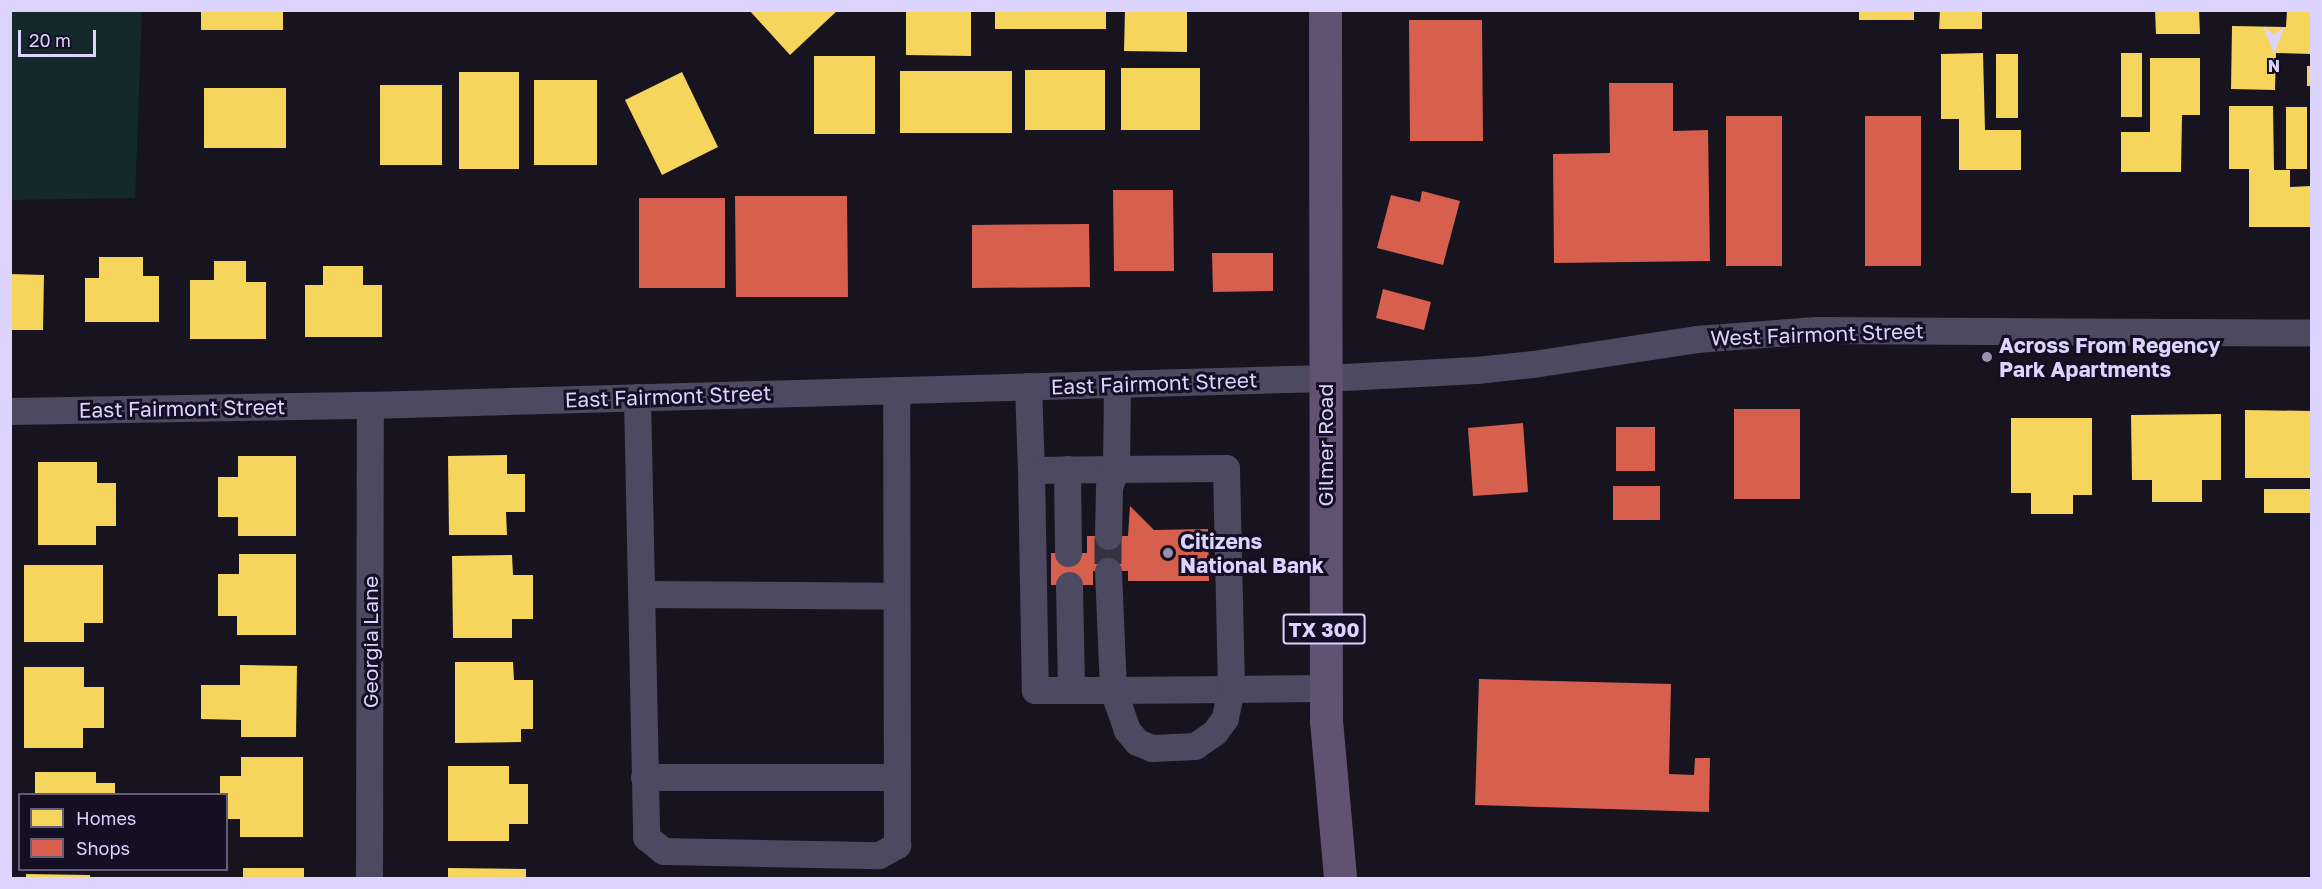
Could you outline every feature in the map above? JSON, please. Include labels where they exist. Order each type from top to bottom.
[{"type":"main road","name":"Gilmer Road","points":[[1324,10],[1326,688],[1333,819],[1341,879]]},
{"type":"street","name":"West Fairmont Street","points":[[1325,378],[1476,370],[1533,364],[1696,339],[1816,330],[2312,333]]},
{"type":"street","name":"East Fairmont Street","points":[[10,411],[370,405],[1325,378]]},
{"type":"street","points":[[1108,536],[1109,487],[1116,469],[1117,384]]},
{"type":"street","points":[[1028,386],[1035,690],[1326,688]]},
{"type":"street","points":[[637,397],[646,837],[663,851],[879,855],[897,845],[896,390]]},
{"type":"street","name":"Georgia Lane","points":[[369,879],[370,405]]},
{"type":"street","points":[[1031,470],[1226,468],[1231,689],[1225,718],[1215,732],[1195,746],[1152,748],[1137,742],[1127,730],[1113,690],[1108,571]]},
{"type":"street","points":[[1067,469],[1068,553]]},
{"type":"street","points":[[1069,585],[1071,690]]},
{"type":"street","points":[[641,594],[896,596]]},
{"type":"street","points":[[644,777],[897,777]]},
{"type":"green space","points":[[10,11],[142,11],[135,198],[11,200]]},
{"type":"building: Homes","points":[[201,10],[283,10],[283,30],[201,30]]},
{"type":"building: Homes","points":[[749,10],[838,10],[790,55]]},
{"type":"building: Homes","points":[[906,10],[971,10],[971,56],[906,55]]},
{"type":"building: Homes","points":[[995,10],[1106,10],[1106,29],[995,29]]},
{"type":"building: Homes","points":[[1125,10],[1187,10],[1187,52],[1124,51]]},
{"type":"building: Homes","points":[[1859,10],[1914,10],[1914,20],[1859,20]]},
{"type":"building: Homes","points":[[1940,10],[1982,10],[1982,29],[1939,29]]},
{"type":"building: Homes","points":[[2155,10],[2199,10],[2200,34],[2156,34]]},
{"type":"building: Homes","points":[[2287,10],[2312,10],[2312,54],[2276,53],[2275,90],[2231,89],[2232,26],[2286,27]]},
{"type":"building: Homes","points":[[1983,53],[1985,130],[2021,130],[2021,170],[1959,170],[1959,119],[1941,119],[1941,54]]},
{"type":"building: Homes","points":[[2121,53],[2142,53],[2142,117],[2121,117]]},
{"type":"building: Homes","points":[[1996,54],[2018,54],[2018,118],[1996,118]]},
{"type":"building: Homes","points":[[814,56],[875,56],[875,134],[814,134]]},
{"type":"building: Homes","points":[[2150,58],[2200,58],[2200,115],[2182,115],[2181,172],[2121,172],[2121,132],[2150,132]]},
{"type":"building: Homes","points":[[2307,66],[2312,66],[2312,86],[2307,86]]},
{"type":"building: Homes","points":[[1121,68],[1200,68],[1200,130],[1121,130]]},
{"type":"building: Homes","points":[[1025,70],[1105,70],[1105,130],[1025,130]]},
{"type":"building: Homes","points":[[900,71],[1012,71],[1012,133],[900,133]]},
{"type":"building: Homes","points":[[459,72],[519,72],[519,169],[459,169]]},
{"type":"building: Homes","points":[[682,72],[718,147],[662,175],[625,100]]},
{"type":"building: Homes","points":[[534,80],[597,80],[597,165],[534,165]]},
{"type":"building: Homes","points":[[380,85],[442,85],[442,165],[380,165]]},
{"type":"building: Homes","points":[[204,88],[286,88],[286,148],[204,148]]},
{"type":"building: Homes","points":[[2229,106],[2273,106],[2274,170],[2290,170],[2290,187],[2311,186],[2311,227],[2249,227],[2249,169],[2229,169]]},
{"type":"building: Homes","points":[[2286,107],[2307,107],[2307,169],[2286,169]]},
{"type":"building: Homes","points":[[99,257],[143,257],[143,276],[159,276],[159,322],[85,322],[85,278],[99,278]]},
{"type":"building: Homes","points":[[214,261],[246,261],[246,282],[266,282],[266,339],[190,339],[190,280],[214,280]]},
{"type":"building: Homes","points":[[323,266],[363,266],[363,285],[382,285],[382,337],[305,337],[305,285],[323,285]]},
{"type":"building: Homes","points":[[10,274],[44,275],[43,330],[10,330]]},
{"type":"building: Homes","points":[[2245,410],[2312,411],[2312,478],[2245,478]]},
{"type":"building: Homes","points":[[2221,414],[2221,480],[2202,480],[2202,502],[2152,502],[2152,480],[2132,480],[2131,415]]},
{"type":"building: Homes","points":[[2011,418],[2092,418],[2092,495],[2073,495],[2073,514],[2031,514],[2031,493],[2011,493]]},
{"type":"building: Homes","points":[[507,455],[507,474],[525,474],[525,512],[506,512],[507,535],[449,535],[448,456]]},
{"type":"building: Homes","points":[[238,456],[296,456],[296,536],[238,536],[238,517],[218,517],[218,477],[238,477]]},
{"type":"building: Homes","points":[[38,462],[97,462],[97,483],[116,483],[116,526],[96,526],[96,545],[38,545]]},
{"type":"building: Homes","points":[[2264,489],[2312,489],[2312,513],[2264,513]]},
{"type":"building: Homes","points":[[239,554],[296,554],[296,635],[237,635],[237,616],[218,616],[218,574],[239,574]]},
{"type":"building: Homes","points":[[512,555],[513,575],[533,575],[533,619],[512,619],[512,638],[453,638],[452,556]]},
{"type":"building: Homes","points":[[24,565],[103,565],[103,623],[84,623],[84,642],[24,642]]},
{"type":"building: Homes","points":[[455,662],[513,662],[514,680],[533,680],[533,729],[521,729],[521,742],[455,743]]},
{"type":"building: Homes","points":[[240,665],[297,666],[296,737],[241,737],[241,720],[201,719],[201,685],[240,685]]},
{"type":"building: Homes","points":[[24,667],[84,667],[84,687],[104,687],[104,728],[83,728],[83,748],[24,748]]},
{"type":"building: Homes","points":[[241,757],[303,757],[303,837],[240,837],[240,819],[228,819],[228,793],[220,793],[220,776],[241,776]]},
{"type":"building: Homes","points":[[448,766],[509,766],[509,784],[528,784],[528,824],[509,824],[509,841],[448,841]]},
{"type":"building: Homes","points":[[35,772],[96,772],[96,783],[115,783],[115,793],[35,793]]},
{"type":"building: Homes","points":[[243,868],[304,868],[304,878],[243,878]]},
{"type":"building: Homes","points":[[448,868],[526,869],[526,878],[448,878]]},
{"type":"building: Homes","points":[[26,874],[90,875],[90,878],[26,878]]},
{"type":"building: Shops","points":[[1409,20],[1482,20],[1483,141],[1410,141]]},
{"type":"building: Shops","points":[[1609,83],[1673,83],[1673,131],[1708,130],[1710,261],[1554,263],[1553,154],[1610,153]]},
{"type":"building: Shops","points":[[1726,116],[1782,116],[1782,266],[1726,266]]},
{"type":"building: Shops","points":[[1865,116],[1921,116],[1921,266],[1865,266]]},
{"type":"building: Shops","points":[[1113,190],[1173,190],[1174,271],[1114,271]]},
{"type":"building: Shops","points":[[1422,191],[1460,201],[1443,265],[1377,248],[1391,195],[1420,202]]},
{"type":"building: Shops","points":[[735,196],[847,196],[848,297],[736,297]]},
{"type":"building: Shops","points":[[639,198],[725,198],[725,288],[639,288]]},
{"type":"building: Shops","points":[[1089,224],[1090,287],[972,288],[972,225]]},
{"type":"building: Shops","points":[[1212,253],[1273,253],[1273,291],[1213,292]]},
{"type":"building: Shops","points":[[1383,289],[1431,302],[1424,330],[1376,318]]},
{"type":"building: Shops","points":[[1734,409],[1800,409],[1800,499],[1734,499]]},
{"type":"building: Shops","points":[[1523,423],[1528,492],[1473,496],[1468,428]]},
{"type":"building: Shops","points":[[1616,427],[1655,427],[1655,471],[1616,471]]},
{"type":"building: Shops","points":[[1613,486],[1660,486],[1660,520],[1613,520]]},
{"type":"building: Shops","name":"Citizens National Bank","points":[[1130,506],[1154,530],[1208,529],[1209,581],[1128,581],[1128,571],[1093,571],[1093,585],[1051,585],[1051,553],[1087,553],[1087,536],[1128,536]]},
{"type":"building: Shops","points":[[1479,679],[1671,684],[1669,774],[1694,775],[1695,758],[1710,758],[1709,812],[1475,805]]},
{"type":"tunnel","points":[[1108,536],[1108,571]]},
{"type":"place","name":"Across From Regency Park Apartments","points":[[1987,357]]},
{"type":"place","name":"Citizens National Bank","points":[[1168,553]]}]
